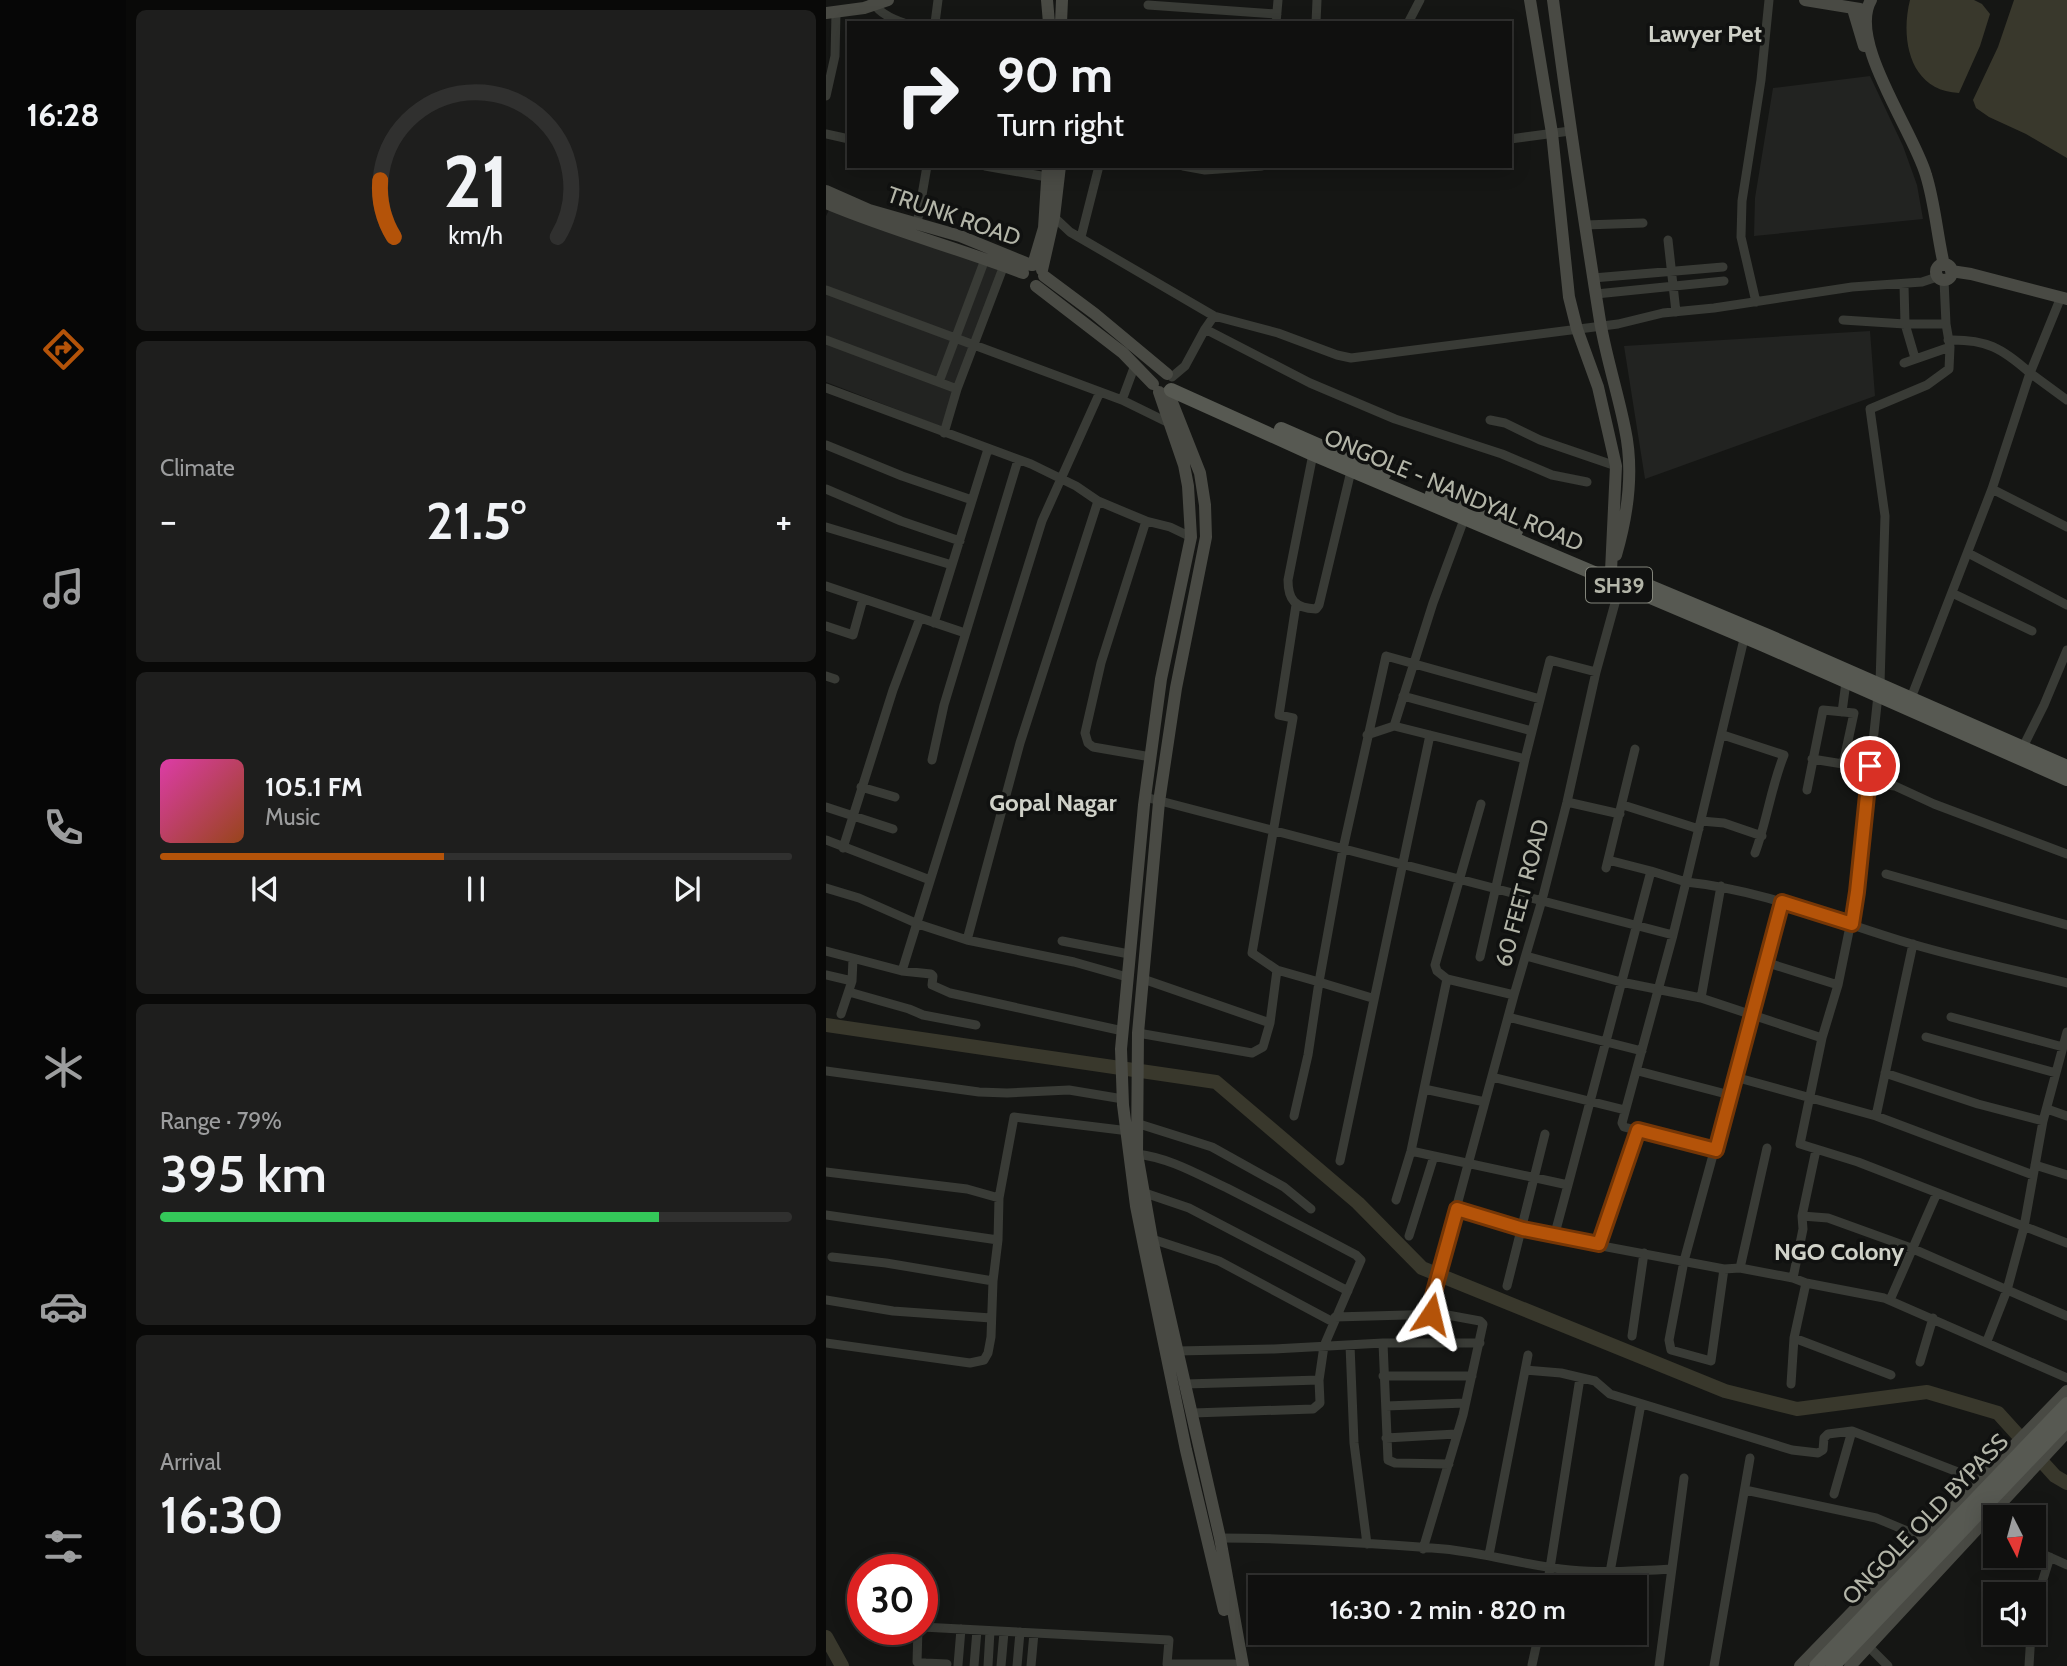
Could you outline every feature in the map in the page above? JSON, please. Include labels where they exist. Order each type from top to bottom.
[{"type":"main road","points":[[831,13],[888,0]]},
{"type":"main road","points":[[1048,0],[1049,21]]},
{"type":"main road","points":[[1060,21],[1062,0]]},
{"type":"main road","points":[[1530,0],[1552,133],[1569,297],[1577,329],[1598,387],[1616,466],[1615,578]]},
{"type":"main road","points":[[1553,0],[1570,131],[1601,326],[1626,432],[1629,495],[1615,578]]},
{"type":"main road","points":[[1805,0],[1853,9],[1869,3],[1868,38],[1876,67],[1915,143],[1927,177],[1943,272]]},
{"type":"main road","points":[[1853,9],[1871,66],[1906,139],[1918,174],[1943,272]]},
{"type":"main road","points":[[1035,272],[1060,168]]},
{"type":"main road","points":[[1047,172],[1050,216]]},
{"type":"main road","name":"TRUNK ROAD","points":[[826,191],[869,209],[960,236],[1006,261]]},
{"type":"main road","name":"TRUNK ROAD","points":[[826,203],[877,223],[1035,272]]},
{"type":"main road","points":[[1035,272],[1135,365],[1166,385]]},
{"type":"main road","points":[[1035,272],[1166,385],[1200,473],[1205,505],[1206,537],[1176,688],[1159,802],[1137,1057],[1127,1104]]},
{"type":"main road","points":[[1943,272],[2005,282],[2064,298]]},
{"type":"main road","points":[[1166,385],[1169,423],[1184,465],[1188,486],[1192,537],[1161,679],[1145,797],[1126,978],[1121,1061],[1142,1192],[1220,1538],[1237,1665]]},
{"type":"main road","name":"ONGOLE - NANDYAL ROAD","points":[[1166,385],[1351,471],[1466,515]]},
{"type":"main road","name":"ONGOLE - NANDYAL ROAD","points":[[1166,385],[2020,752],[2067,768]]},
{"type":"main road","name":"ONGOLE - NANDYAL ROAD","points":[[1615,578],[1744,639],[1821,665],[1846,682],[1911,698],[2020,752],[2067,779]]},
{"type":"main road","points":[[1133,1128],[1147,1259],[1186,1450],[1237,1665]]},
{"type":"main road","points":[[1800,1666],[1981,1481],[2020,1462],[2055,1434],[2067,1391]]},
{"type":"main road","name":"ONGOLE OLD BYPASS","points":[[2055,1434],[2067,1404]]},
{"type":"main road","name":"ONGOLE OLD BYPASS","points":[[1816,1666],[2020,1462],[2055,1434],[2067,1420]]},
{"type":"main road","points":[[1850,1666],[1864,1642],[1981,1525],[2020,1462]]},
{"type":"main road","name":"ONGOLE OLD BYPASS","points":[[1833,1666],[1864,1642],[2020,1462]]},
{"type":"street","points":[[935,21],[938,0]]},
{"type":"street","points":[[1148,5],[1166,3],[1276,18],[1278,0]]},
{"type":"street","points":[[1316,21],[1317,0]]},
{"type":"street","points":[[1409,21],[1420,0]]},
{"type":"street","points":[[1756,302],[1741,237],[1742,213],[1761,80],[1769,0]]},
{"type":"street","points":[[873,3],[899,21]]},
{"type":"street","points":[[826,96],[835,56],[831,13]]},
{"type":"street","points":[[1512,139],[1570,131]]},
{"type":"street","points":[[826,134],[847,139]]},
{"type":"street","points":[[917,224],[927,168]]},
{"type":"street","points":[[1006,168],[1047,172]]},
{"type":"street","points":[[1081,237],[1098,168]]},
{"type":"street","points":[[1050,216],[1070,232],[1214,316],[1278,333],[1351,358],[1601,326],[1676,312],[1852,287],[1904,285],[1922,282],[1943,272],[1949,369],[1927,385],[1870,409],[1885,516],[1879,690],[1852,924],[1822,1038],[1800,1144],[1858,1162],[2067,1243]]},
{"type":"street","points":[[1585,225],[1643,223]]},
{"type":"street","points":[[1668,240],[1676,312]]},
{"type":"street","points":[[944,433],[957,389],[1006,261]]},
{"type":"street","points":[[939,382],[984,262]]},
{"type":"street","points":[[1593,278],[1723,267]]},
{"type":"street","points":[[1596,294],[1724,281]]},
{"type":"street","points":[[1904,285],[1905,324],[1914,358]]},
{"type":"street","points":[[826,290],[1122,400],[1169,423]]},
{"type":"street","points":[[1911,698],[1992,489],[2030,373],[2064,298]]},
{"type":"street","points":[[1166,385],[1185,366],[1214,316]]},
{"type":"street","points":[[1843,320],[1946,324]]},
{"type":"street","points":[[1205,329],[1310,383],[1395,419],[1502,454],[1552,475],[1587,482]]},
{"type":"street","points":[[826,340],[957,389]]},
{"type":"street","points":[[1904,363],[1949,344],[1973,340],[1991,345],[2067,400]]},
{"type":"street","points":[[1122,400],[1135,365]]},
{"type":"street","points":[[826,388],[1018,460],[1061,478],[1098,501],[1192,537]]},
{"type":"street","points":[[902,971],[1042,521],[1100,392]]},
{"type":"street","points":[[1490,420],[1505,423],[1540,440],[1616,466]]},
{"type":"street","points":[[826,445],[902,476],[972,500]]},
{"type":"street","points":[[934,623],[988,449]]},
{"type":"street","points":[[1313,454],[1288,580],[1290,598],[1296,606],[1315,609],[1319,605],[1351,471]]},
{"type":"street","points":[[932,760],[944,705],[1018,460]]},
{"type":"street","points":[[826,489],[901,521],[960,541]]},
{"type":"street","points":[[1992,489],[2067,527]]},
{"type":"street","points":[[967,940],[1020,743],[1098,501]]},
{"type":"street","points":[[1394,726],[1413,663],[1466,515]]},
{"type":"street","points":[[1146,521],[1101,663],[1085,733],[1088,743],[1093,747],[1151,757]]},
{"type":"street","points":[[826,527],[952,565]]},
{"type":"street","points":[[1968,553],[2067,605]]},
{"type":"street","name":"60 FEET ROAD","points":[[1431,1314],[1441,1264],[1567,802],[1615,578]]},
{"type":"street","points":[[826,586],[965,633]]},
{"type":"street","points":[[1952,593],[2032,631]]},
{"type":"street","points":[[826,626],[853,635],[863,599]]},
{"type":"street","points":[[1296,606],[1279,715],[1293,718],[1252,953],[1277,970],[1372,998]]},
{"type":"street","points":[[843,848],[919,618]]},
{"type":"street","points":[[1716,1150],[1624,1127],[1622,1124],[1659,990],[1723,735],[1744,639]]},
{"type":"street","points":[[2020,752],[2044,705],[2067,650]]},
{"type":"street","points":[[1294,1116],[1308,1055],[1343,849],[1386,656],[1540,699]]},
{"type":"street","points":[[1480,957],[1550,660],[1596,671]]},
{"type":"street","points":[[1842,712],[1846,682]]},
{"type":"street","points":[[1403,696],[1532,731]]},
{"type":"street","points":[[1807,790],[1812,759],[1823,710],[1854,713],[1843,764],[1812,759]]},
{"type":"street","points":[[1367,735],[1394,726],[1525,759]]},
{"type":"street","points":[[1340,1161],[1372,998],[1430,735]]},
{"type":"street","points":[[1723,735],[1784,755],[1755,853]]},
{"type":"street","points":[[1635,749],[1607,864],[1651,871],[1686,882],[1721,886],[1782,902],[1913,944],[2067,984]]},
{"type":"street","points":[[1868,783],[1895,786],[1934,804],[2067,854]]},
{"type":"street","points":[[861,787],[895,797]]},
{"type":"street","points":[[1145,797],[1273,828],[1343,849],[1673,934]]},
{"type":"street","points":[[1567,802],[1622,809],[1700,825],[1724,823],[1762,836]]},
{"type":"street","points":[[1481,804],[1435,965],[1437,971],[1447,978],[1514,995]]},
{"type":"street","points":[[826,807],[894,829]]},
{"type":"street","points":[[826,840],[930,880]]},
{"type":"street","points":[[1554,1237],[1651,871]]},
{"type":"street","points":[[1886,874],[2067,925]]},
{"type":"street","points":[[1701,998],[1721,886]]},
{"type":"street","points":[[826,888],[859,898],[918,925],[967,940],[1063,960],[1126,978]]},
{"type":"street","points":[[1724,1269],[1710,1362],[1671,1350],[1669,1340],[1684,1261],[1782,902]]},
{"type":"street","points":[[1062,941],[1129,954]]},
{"type":"street","points":[[1876,1116],[1913,944]]},
{"type":"street","points":[[826,951],[902,971],[931,974],[932,985],[950,993],[1123,1031]]},
{"type":"street","points":[[1526,956],[1621,982],[1701,998],[1822,1038]]},
{"type":"street","points":[[841,1014],[852,981],[853,959]]},
{"type":"street","points":[[1765,962],[1838,985]]},
{"type":"street","points":[[1138,1033],[1252,1053],[1264,1048],[1277,970]]},
{"type":"street","points":[[826,975],[852,981]]},
{"type":"street","points":[[1396,1200],[1410,1151],[1447,978]]},
{"type":"street","points":[[1143,979],[1270,1023]]},
{"type":"street","points":[[849,992],[923,1015],[976,1025]]},
{"type":"street","points":[[1508,1017],[1642,1051]]},
{"type":"street","points":[[1951,1017],[2063,1053]]},
{"type":"street","points":[[1987,1341],[2007,1290],[2024,1227],[2043,1121],[2067,1032]]},
{"type":"street","points":[[1926,1037],[2056,1073]]},
{"type":"street","points":[[826,1071],[979,1092],[1069,1090],[1127,1104]]},
{"type":"street","points":[[1638,1072],[1730,1095]]},
{"type":"street","points":[[1885,1073],[1978,1104],[2043,1121]]},
{"type":"street","points":[[1492,1077],[1625,1110]]},
{"type":"street","points":[[1735,1077],[1876,1116],[2034,1170],[2067,1175]]},
{"type":"street","points":[[1423,1089],[1485,1102]]},
{"type":"street","points":[[2047,1109],[2067,1115]]},
{"type":"street","points":[[826,1343],[981,1362],[988,1353],[999,1198],[1014,1117],[1133,1128],[1212,1147],[1284,1187],[1311,1209]]},
{"type":"street","points":[[1599,1244],[1638,1130]]},
{"type":"street","points":[[1507,1286],[1545,1133]]},
{"type":"street","points":[[1740,1268],[1767,1148]]},
{"type":"street","points":[[1793,1278],[1803,1229],[1802,1216],[1816,1150]]},
{"type":"street","points":[[1410,1151],[1568,1185]]},
{"type":"street","points":[[1137,1154],[1158,1157],[1180,1165],[1287,1218],[1356,1255],[1361,1262],[1324,1346],[1320,1403],[1313,1409],[1193,1413]]},
{"type":"street","points":[[1409,1236],[1434,1156]]},
{"type":"street","points":[[826,1172],[967,1189],[999,1198]]},
{"type":"street","points":[[1142,1192],[1189,1208],[1348,1291]]},
{"type":"street","points":[[1890,1300],[1937,1193]]},
{"type":"street","points":[[1457,1209],[1554,1237],[1724,1269],[1740,1268],[1890,1300],[2067,1378]]},
{"type":"street","points":[[826,1215],[998,1240]]},
{"type":"street","points":[[1802,1216],[1828,1218],[1911,1248],[2067,1316]]},
{"type":"street","points":[[1152,1239],[1219,1261],[1334,1320],[1431,1314],[1482,1322],[1484,1328],[1465,1403],[1423,1549]]},
{"type":"street","points":[[1632,1336],[1644,1252]]},
{"type":"street","points":[[832,1256],[993,1281]]},
{"type":"street","points":[[1791,1384],[1794,1338],[1806,1283]]},
{"type":"street","points":[[826,1300],[893,1311],[991,1318]]},
{"type":"street","points":[[1920,1362],[1933,1318]]},
{"type":"street","points":[[1794,1338],[1891,1375]]},
{"type":"street","points":[[1177,1351],[1382,1343],[1480,1343]]},
{"type":"street","points":[[1382,1343],[1387,1456],[1392,1462],[1449,1464]]},
{"type":"street","points":[[1350,1345],[1354,1443],[1367,1545]]},
{"type":"street","points":[[1489,1555],[1528,1355]]},
{"type":"street","points":[[1525,1370],[1561,1373],[1595,1381],[1610,1394],[1745,1437],[1815,1453],[1823,1450],[1824,1438],[1828,1434],[1852,1431],[1981,1481]]},
{"type":"street","points":[[1383,1376],[1472,1376]]},
{"type":"street","points":[[1549,1575],[1580,1378]]},
{"type":"street","points":[[1185,1384],[1320,1380]]},
{"type":"street","points":[[1386,1406],[1465,1403]]},
{"type":"street","points":[[1610,1572],[1641,1404]]},
{"type":"street","points":[[1833,1494],[1852,1431]]},
{"type":"street","points":[[1386,1438],[1456,1434]]},
{"type":"street","points":[[1714,1666],[1751,1458]]},
{"type":"street","points":[[1659,1666],[1684,1478]]},
{"type":"street","points":[[1745,1490],[1877,1518],[1924,1538]]},
{"type":"street","points":[[1220,1538],[1285,1538],[1423,1549],[1489,1555],[1551,1567],[1610,1572],[1672,1569]]},
{"type":"street","points":[[2046,1555],[2067,1565]]},
{"type":"street","points":[[2042,1582],[2050,1557]]},
{"type":"street","points":[[938,1628],[1169,1640],[1167,1665],[1237,1665]]},
{"type":"street","points":[[918,1645],[917,1662],[925,1665],[960,1666],[961,1629]]},
{"type":"street","points":[[974,1666],[977,1630]]},
{"type":"street","points":[[988,1666],[990,1631]]},
{"type":"street","points":[[1001,1666],[1004,1632]]},
{"type":"street","points":[[1017,1666],[1020,1632]]},
{"type":"street","points":[[1031,1666],[1034,1633]]},
{"type":"street","points":[[1864,1642],[1888,1666]]},
{"type":"street","points":[[1532,1665],[1536,1645]]},
{"type":"street","points":[[2029,1666],[2030,1645]]},
{"type":"shaded area","points":[[1910,0],[1974,0],[1982,4],[1990,14],[1980,46],[1959,93],[1942,90],[1929,83],[1912,61],[1907,31]]},
{"type":"shaded area","points":[[2014,0],[2067,0],[2067,158],[2026,134],[1989,117],[1976,108],[1973,100],[1998,47]]},
{"type":"shaded area","points":[[1870,76],[1903,146],[1917,185],[1923,219],[1754,236],[1755,198],[1773,88]]},
{"type":"shaded area","points":[[830,208],[999,267],[942,427],[826,382],[826,216]]},
{"type":"shaded area","points":[[1870,331],[1875,396],[1645,479],[1624,346]]},
{"type":"waterway","points":[[826,1025],[1216,1082],[1358,1203],[1422,1268],[1725,1391],[1797,1409],[1927,1392],[1998,1413],[2055,1476],[2067,1483]]},
{"type":"waterway","points":[[826,1637],[842,1666]]},
{"type":"district","name":"Lawyer Pet","points":[[1705,33]]},
{"type":"district","name":"Gopal Nagar","points":[[1053,802]]},
{"type":"district","name":"NGO Colony","points":[[1839,1251]]},
{"type":"route","points":[[1431,1314],[1434,1292],[1457,1209],[1554,1237],[1599,1244],[1638,1130],[1716,1150],[1782,902],[1852,924],[1870,766]]}]
